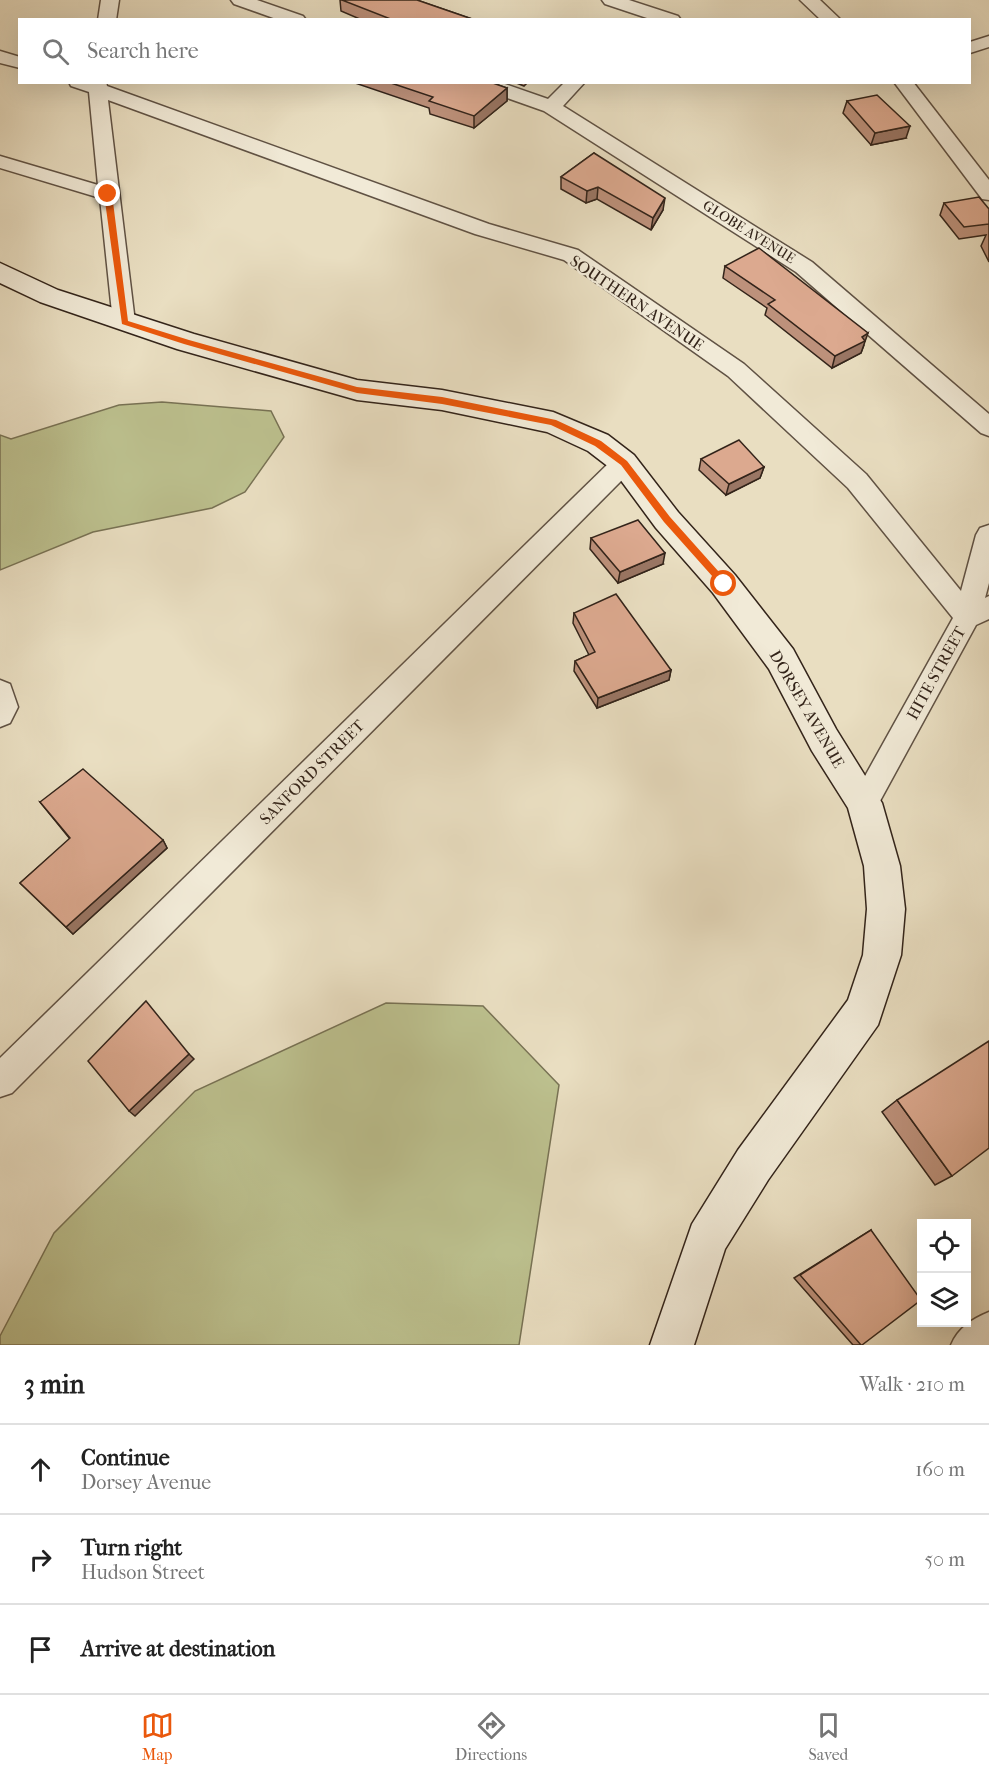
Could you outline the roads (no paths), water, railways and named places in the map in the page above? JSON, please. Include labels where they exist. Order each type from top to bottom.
[{"type":"street","points":[[107,18],[110,0]]},
{"type":"street","points":[[240,0],[291,18]]},
{"type":"street","points":[[611,0],[645,16]]},
{"type":"street","points":[[809,0],[830,18]]},
{"type":"street","points":[[971,47],[989,41]]},
{"type":"street","points":[[0,57],[18,62]]},
{"type":"street","points":[[90,84],[108,194],[124,322]]},
{"type":"street","name":"SOUTHERN AVENUE","points":[[90,84],[482,229],[571,255],[744,378],[856,481],[978,612]]},
{"type":"street","name":"GLOBE AVENUE","points":[[486,84],[551,107],[804,267],[989,427]]},
{"type":"street","points":[[551,107],[574,84]]},
{"type":"street","points":[[905,84],[989,194]]},
{"type":"street","points":[[0,162],[108,194]]},
{"type":"street","name":"DORSEY AVENUE","points":[[0,272],[49,296],[187,342],[357,390],[442,400],[553,423],[598,443],[624,463],[667,520],[724,584],[781,659],[824,740],[864,803],[882,866],[885,909],[882,956],[864,1011],[753,1165],[707,1239],[672,1345]]},
{"type":"street","name":"SANFORD STREET","points":[[0,1081],[624,463]]},
{"type":"street","name":"HITE STREET","points":[[864,803],[978,612],[989,535]]},
{"type":"street","points":[[0,692],[3,707],[0,715]]},
{"type":"street","points":[[969,1345],[989,1330]]}]
